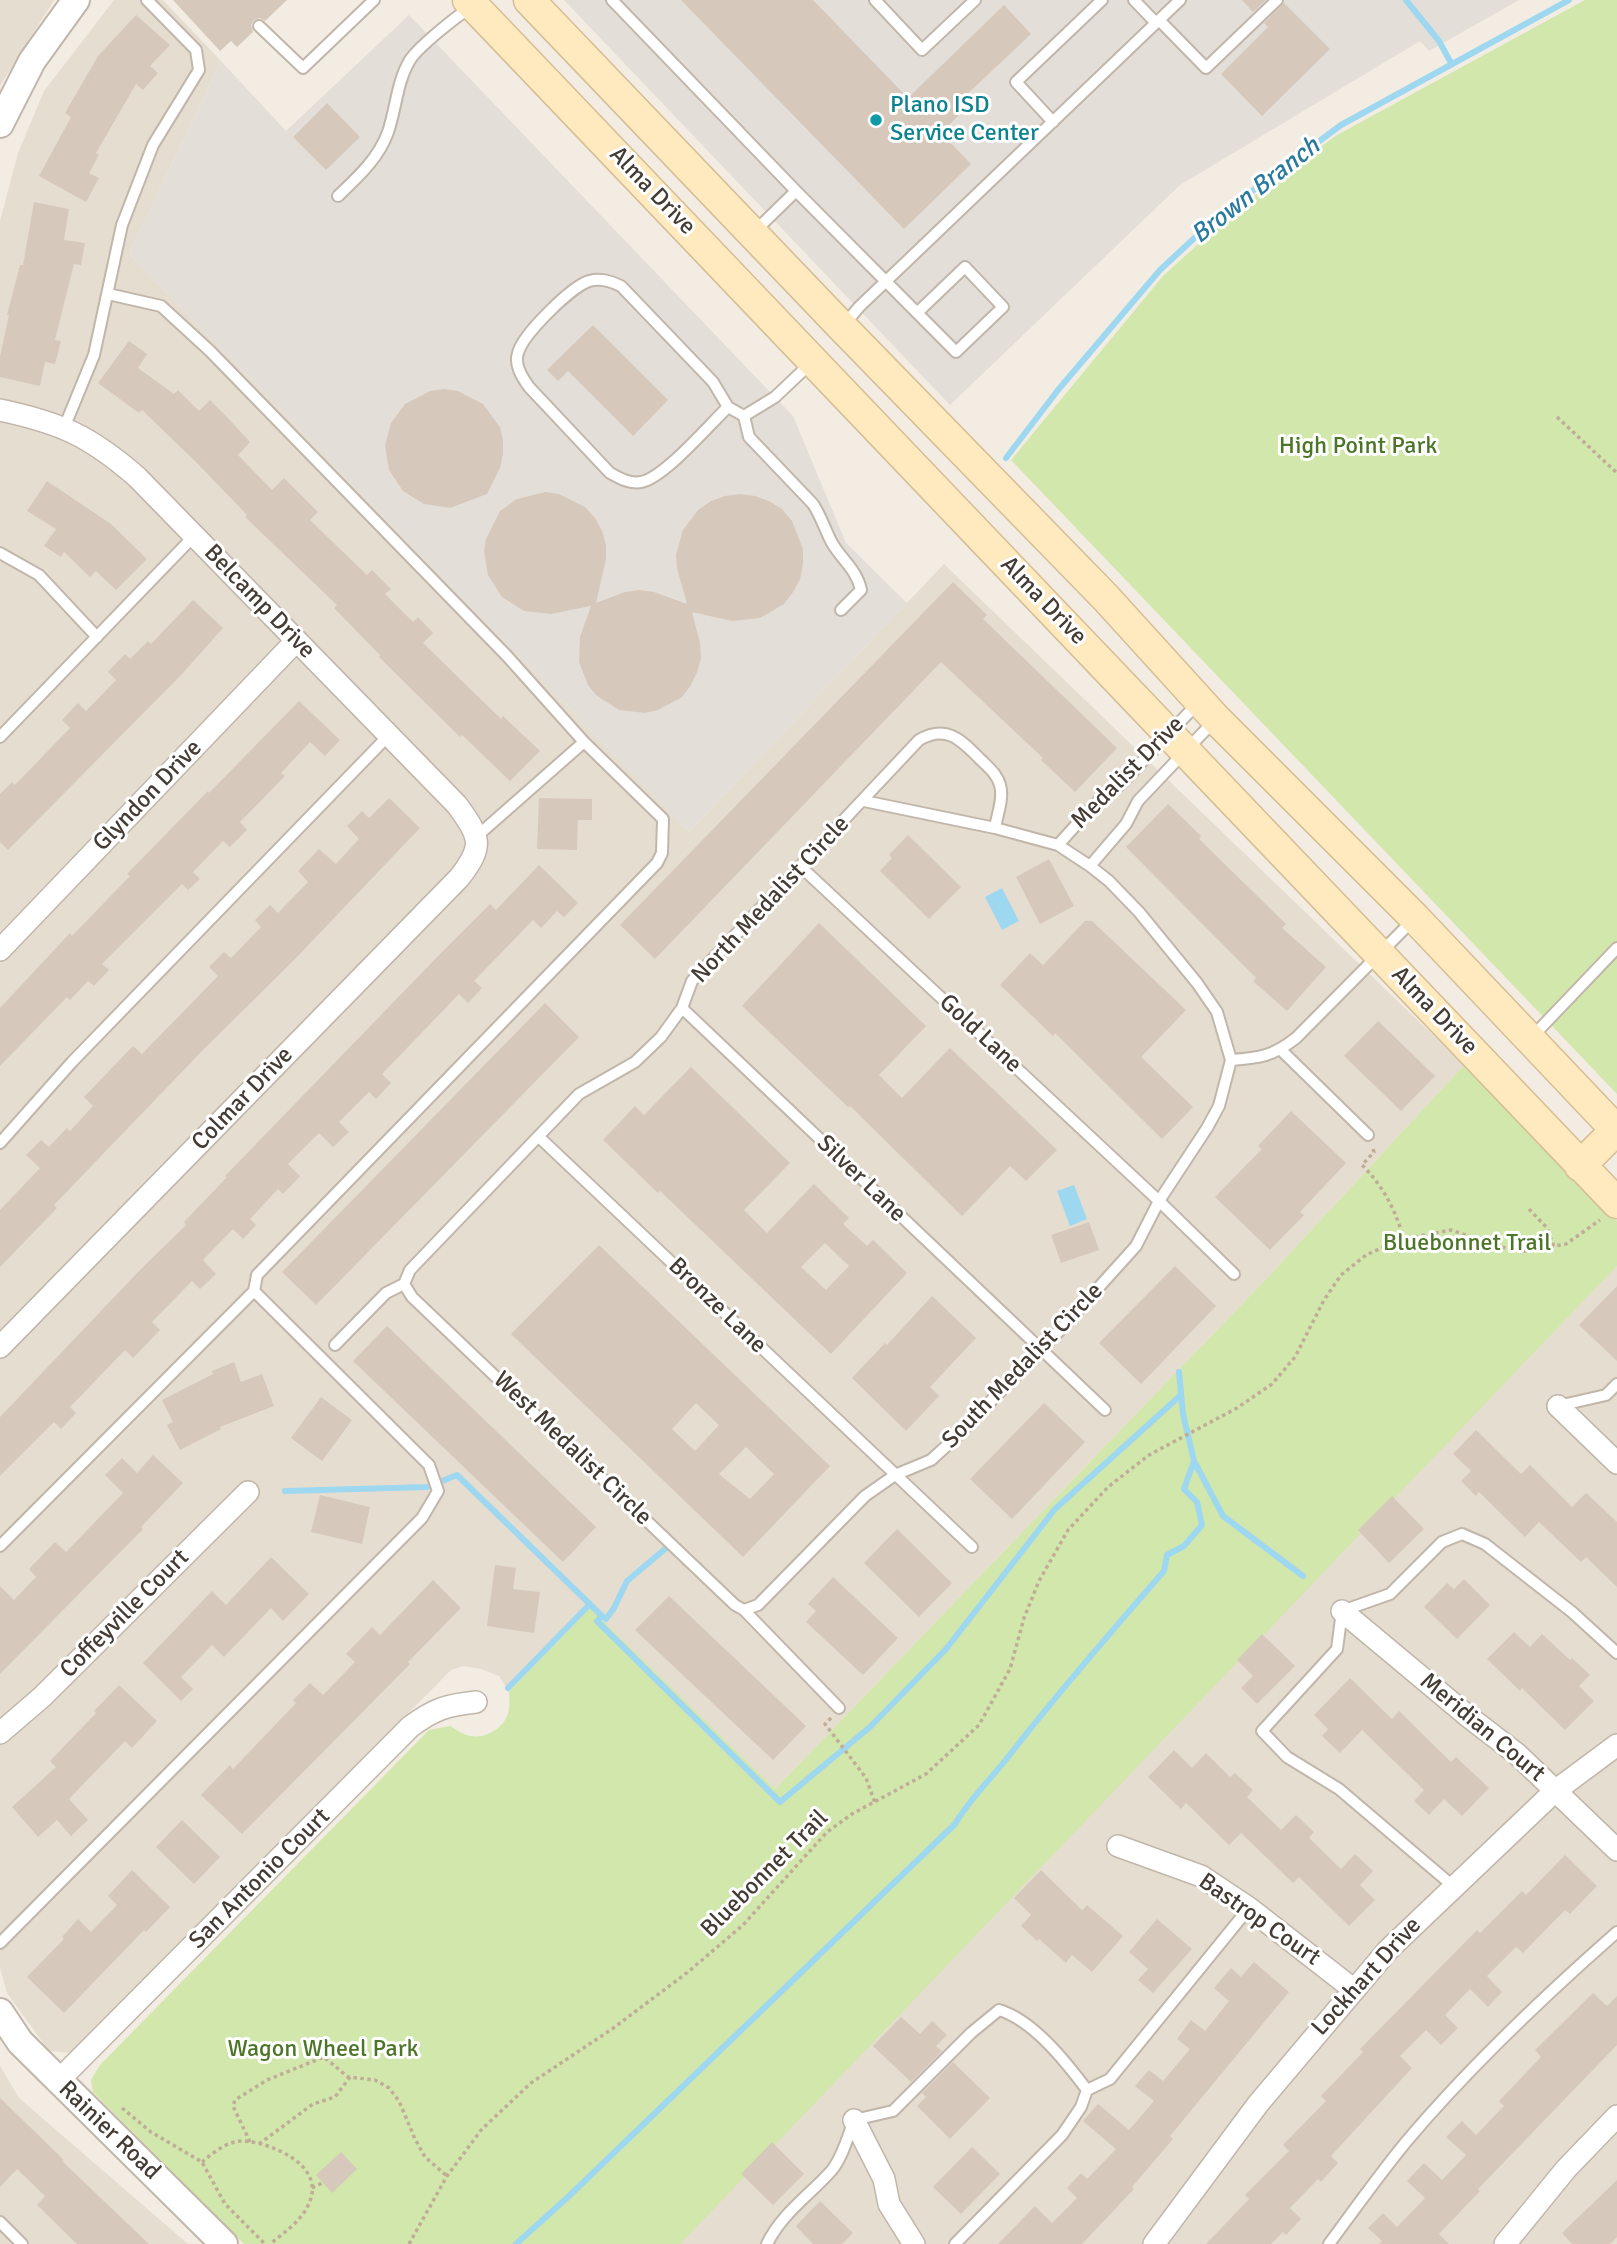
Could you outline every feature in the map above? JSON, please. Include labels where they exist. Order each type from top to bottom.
[{"type":"main road","name":"Alma Drive","points":[[529,0],[1106,598],[1208,710],[1415,918],[1617,1130]]},
{"type":"main road","name":"Alma Drive","points":[[474,2],[1580,1166],[1612,1209]]},
{"type":"main road","points":[[814,360],[842,327]]},
{"type":"main road","points":[[1580,1166],[1617,1130]]},
{"type":"street","points":[[0,124],[32,61],[76,0]]},
{"type":"street","name":"Belcamp Drive","points":[[0,410],[64,428],[107,450],[137,477],[457,805],[473,826],[476,841]]},
{"type":"street","name":"Glyndon Drive","points":[[0,950],[296,641]]},
{"type":"street","name":"Colmar Drive","points":[[0,1346],[459,878],[475,858],[476,841]]},
{"type":"street","points":[[1558,1406],[1617,1463]]},
{"type":"street","name":"Coffeyville Court","points":[[0,1733],[42,1697],[248,1492]]},
{"type":"street","name":"Meridian Court","points":[[1342,1611],[1517,1754],[1617,1850]]},
{"type":"street","name":"San Antonio Court","points":[[58,2081],[410,1727],[431,1712],[449,1705],[476,1702]]},
{"type":"street","name":"Lockhart Drive","points":[[1154,2244],[1258,2104],[1388,1950],[1452,1886],[1555,1791],[1617,1745]]},
{"type":"street","name":"Bastrop Court","points":[[1118,1846],[1201,1876],[1249,1908],[1353,1989]]},
{"type":"street","name":"Rainier Road","points":[[0,2012],[20,2042],[224,2244]]},
{"type":"street","points":[[1505,2244],[1566,2169],[1617,2116]]},
{"type":"street","points":[[854,2120],[884,2179],[889,2204],[914,2244]]},
{"type":"lane","points":[[64,428],[94,355],[122,225],[153,145],[199,71],[196,50],[147,0]]},
{"type":"lane","points":[[259,26],[303,68],[373,0]]},
{"type":"lane","points":[[612,0],[956,352],[1003,307],[965,267],[918,312]]},
{"type":"lane","points":[[875,0],[922,50],[975,0]]},
{"type":"lane","points":[[1053,122],[1016,82],[1102,0]]},
{"type":"lane","points":[[1134,0],[1206,68],[1277,0]]},
{"type":"lane","points":[[842,327],[1180,0]]},
{"type":"lane","points":[[338,196],[365,170],[387,135],[402,77],[411,59],[453,18],[474,2]]},
{"type":"lane","points":[[752,233],[796,191]]},
{"type":"lane","points":[[728,407],[660,474],[640,482],[623,481],[610,472],[529,387],[519,372],[517,355],[524,338],[578,286],[592,280],[607,280],[621,286],[713,382],[728,407],[744,416],[749,437],[813,504],[832,544],[859,577],[861,590],[841,610]]},
{"type":"lane","points":[[0,1546],[254,1291],[257,1275],[657,863],[662,853],[663,819],[584,741],[507,656],[210,351],[161,306],[108,294]]},
{"type":"lane","points":[[744,416],[775,397],[814,360]]},
{"type":"lane","points":[[0,737],[194,536]]},
{"type":"lane","points":[[0,554],[39,575],[97,637]]},
{"type":"lane","name":"Medalist Drive","points":[[1058,845],[1095,804],[1177,741],[1208,710]]},
{"type":"lane","name":"Medalist Drive","points":[[1090,866],[1126,824],[1177,741],[1208,710]]},
{"type":"lane","name":"North Medalist Circle","points":[[404,1284],[410,1270],[579,1094],[635,1062],[661,1037],[681,1008],[692,981],[919,740],[928,735],[943,734],[959,738],[994,773],[1000,786],[995,828]]},
{"type":"lane","points":[[0,1143],[72,1062],[389,736]]},
{"type":"lane","points":[[476,841],[584,741]]},
{"type":"lane","points":[[864,801],[995,828],[1058,845],[1090,866],[1139,912],[1197,983],[1217,1012],[1231,1060],[1260,1058],[1281,1050],[1415,918]]},
{"type":"lane","name":"Gold Lane","points":[[801,867],[1160,1201],[1234,1274]]},
{"type":"lane","points":[[1531,1038],[1617,948]]},
{"type":"lane","name":"Silver Lane","points":[[681,1008],[1105,1410]]},
{"type":"lane","points":[[1281,1050],[1368,1135]]},
{"type":"lane","name":"South Medalist Circle","points":[[744,1610],[758,1605],[865,1496],[895,1475],[931,1460],[953,1440],[1063,1328],[1136,1246],[1160,1201],[1219,1106],[1231,1060]]},
{"type":"lane","name":"Bronze Lane","points":[[539,1137],[972,1548]]},
{"type":"lane","points":[[335,1345],[386,1293],[404,1284]]},
{"type":"lane","name":"West Medalist Circle","points":[[404,1284],[412,1297],[520,1401],[735,1605],[744,1610],[839,1708]]},
{"type":"lane","points":[[0,1943],[422,1518],[438,1491],[429,1465],[254,1291]]},
{"type":"lane","points":[[1558,1406],[1606,1395],[1617,1384]]},
{"type":"lane","points":[[1452,1886],[1339,1790],[1287,1756],[1262,1731],[1337,1648],[1342,1611],[1390,1594],[1442,1542],[1462,1534],[1486,1544],[1572,1612],[1617,1653]]},
{"type":"lane","points":[[955,2244],[1062,2135],[1081,2107],[1087,2090],[1110,2079],[1249,1908]]},
{"type":"lane","points":[[1329,2244],[1406,2142],[1477,2063],[1545,1995],[1617,1932]]},
{"type":"lane","points":[[767,2244],[781,2220],[833,2169],[841,2156],[854,2120],[893,2111],[971,2033],[999,2010],[1014,2014],[1038,2035],[1069,2066],[1087,2090]]},
{"type":"lane","points":[[0,2222],[22,2244]]},
{"type":"path","points":[[1557,417],[1617,473]]},
{"type":"path","points":[[1368,1135],[1374,1152],[1362,1165],[1378,1181],[1390,1199],[1404,1239]]},
{"type":"path","points":[[1529,1209],[1547,1228],[1554,1247]]},
{"type":"path","name":"Bluebonnet Trail","points":[[409,2244],[447,2176],[482,2129],[531,2083],[612,2029],[688,1972],[743,1924],[827,1832],[852,1814],[926,1774],[979,1725],[1010,1669],[1024,1618],[1040,1581],[1068,1530],[1108,1487],[1149,1455],[1237,1408],[1272,1384],[1295,1357],[1324,1300],[1341,1275],[1366,1255],[1404,1239],[1451,1230],[1501,1247],[1525,1251],[1554,1247],[1566,1244],[1612,1209]]},
{"type":"path","points":[[839,1708],[825,1724],[866,1778],[875,1803]]},
{"type":"path","points":[[250,2142],[233,2106],[235,2100],[267,2080],[324,2056],[350,2077],[375,2080],[389,2088],[399,2101],[425,2157],[447,2176]]},
{"type":"path","points":[[259,2144],[313,2104],[335,2096],[350,2077]]},
{"type":"path","points":[[115,2102],[151,2132],[202,2162],[225,2204],[267,2244],[296,2223],[311,2200],[313,2188],[302,2166],[293,2156],[259,2144],[243,2141],[228,2145],[202,2162]]},
{"type":"path","points":[[313,2188],[322,2183]]},
{"type":"shaded area","points":[[0,0],[54,0],[0,86]]},
{"type":"shaded area","points":[[114,0],[163,0],[221,61],[129,254],[689,832],[944,564],[1464,1065],[1268,1277],[775,1789],[590,1609],[509,1692],[499,1676],[481,1669],[463,1666],[451,1670],[72,2053],[49,2051],[7,1993],[0,1968],[0,221],[18,153],[44,91]]},
{"type":"shaded area","points":[[564,0],[1519,0],[1429,51],[1420,41],[1180,185],[950,405]]},
{"type":"shaded area","points":[[409,15],[793,416],[846,543],[907,603],[689,832],[129,254],[221,61],[286,131]]},
{"type":"shaded area","points":[[1617,1266],[1617,2244],[672,2244]]},
{"type":"shaded area","points":[[0,2066],[19,2098],[188,2244],[0,2244]]},
{"type":"green space","name":"High Point Park","points":[[1585,0],[1617,0],[1617,1094],[1011,460],[1163,276],[1240,206],[1337,135]]},
{"type":"green space","name":"Bluebonnet Trail","points":[[1464,1065],[1513,1111],[1617,1221],[1617,1266],[680,2244],[244,2244],[93,2092],[91,2080],[100,2065],[429,1730],[450,1726],[465,1735],[477,1736],[495,1730],[507,1715],[509,1692],[590,1608],[775,1789],[1268,1277]]},
{"type":"water","points":[[1002,888],[1019,921],[1002,930],[985,897]]},
{"type":"water","points":[[1074,1185],[1087,1219],[1070,1226],[1057,1191]]},
{"type":"building","points":[[173,0],[287,0],[265,21],[260,18],[254,20],[251,25],[253,32],[237,47],[231,41],[220,51]]},
{"type":"building","name":"Plano ISD Service Center","points":[[681,0],[813,0],[908,98],[1004,5],[1031,34],[961,100],[967,107],[941,133],[971,164],[904,229]]},
{"type":"building","points":[[1242,0],[1266,0],[1253,12]]},
{"type":"building","points":[[1284,3],[1330,49],[1262,116],[1221,74],[1268,27],[1264,23]]},
{"type":"building","points":[[136,15],[170,45],[150,66],[158,73],[143,90],[136,84],[96,153],[99,155],[89,173],[99,178],[86,202],[39,176],[71,117],[65,113],[98,56]]},
{"type":"building","points":[[327,103],[360,137],[326,170],[293,137]]},
{"type":"building","points":[[34,202],[69,209],[64,240],[85,243],[81,265],[74,264],[55,340],[61,341],[55,364],[45,362],[40,386],[0,377],[0,357],[7,315],[20,265],[23,265]]},
{"type":"building","points":[[593,325],[668,400],[633,436],[568,371],[558,381],[547,370]]},
{"type":"building","points":[[129,341],[147,354],[138,368],[174,394],[178,390],[199,411],[210,400],[250,442],[238,455],[272,490],[284,478],[318,512],[310,520],[367,575],[372,570],[391,589],[385,594],[413,622],[418,617],[433,633],[423,643],[501,719],[503,716],[540,751],[510,781],[462,735],[460,737],[379,657],[334,608],[337,605],[245,517],[247,515],[198,464],[142,410],[139,413],[98,383]]},
{"type":"building","points":[[430,391],[458,391],[483,404],[500,427],[503,440],[500,468],[487,494],[450,508],[424,504],[403,491],[389,470],[385,446],[391,423],[405,404]]},
{"type":"building","points":[[47,481],[111,524],[147,559],[116,590],[96,571],[90,577],[64,552],[61,557],[44,546],[56,529],[27,511]]},
{"type":"building","points":[[545,492],[559,494],[585,507],[602,531],[606,559],[596,603],[625,592],[639,590],[654,592],[687,604],[676,555],[683,530],[698,510],[711,501],[740,494],[769,501],[782,509],[792,521],[803,549],[800,579],[784,604],[760,618],[732,621],[692,612],[701,658],[691,685],[682,697],[658,710],[645,713],[619,710],[596,695],[588,685],[579,662],[580,637],[591,606],[551,614],[524,611],[502,597],[488,575],[484,551],[486,539],[500,511],[517,499]]},
{"type":"building","points":[[953,582],[987,615],[983,619],[1117,748],[1075,792],[1041,760],[1043,758],[941,662],[655,959],[620,925]]},
{"type":"building","points":[[193,600],[223,628],[182,674],[8,850],[0,842],[0,794],[12,782],[15,785],[70,728],[62,720],[78,703],[86,711],[116,680],[108,672],[125,654],[130,659],[148,641],[151,644]]},
{"type":"building","points":[[299,701],[340,740],[325,756],[310,742],[281,773],[285,776],[240,822],[247,830],[230,847],[223,841],[193,872],[200,879],[188,890],[182,884],[102,964],[109,970],[94,986],[88,981],[70,1000],[67,997],[0,1066],[0,1008],[70,933],[72,936],[130,876],[127,874]]},
{"type":"building","points":[[389,798],[420,828],[54,1205],[57,1208],[0,1267],[0,1210],[40,1168],[26,1155],[41,1140],[49,1147],[67,1128],[70,1131],[93,1106],[84,1097],[133,1046],[142,1054],[218,976],[209,967],[224,952],[231,958],[261,927],[255,920],[270,905],[278,913],[308,882],[298,871],[319,849],[336,864],[359,839],[347,826],[362,811],[369,818]]},
{"type":"building","points":[[539,798],[592,799],[592,820],[578,820],[577,850],[537,849]]},
{"type":"building","points":[[1168,804],[1201,836],[1199,839],[1286,924],[1282,928],[1326,967],[1287,1011],[1253,981],[1256,978],[1126,847]]},
{"type":"building","points":[[908,835],[961,887],[929,919],[880,871],[892,858],[889,855]]},
{"type":"building","points":[[1049,859],[1074,906],[1040,924],[1016,877]]},
{"type":"building","points":[[539,865],[578,903],[564,917],[557,911],[541,928],[533,920],[474,981],[482,988],[468,1003],[459,994],[382,1074],[391,1083],[376,1099],[369,1092],[339,1122],[349,1132],[333,1147],[319,1133],[288,1164],[300,1176],[283,1194],[278,1189],[250,1219],[256,1225],[243,1239],[233,1229],[203,1260],[216,1274],[200,1289],[192,1281],[152,1322],[160,1330],[133,1358],[125,1350],[70,1407],[76,1413],[61,1429],[54,1422],[0,1476],[0,1417],[186,1225],[184,1222],[227,1177],[225,1176],[443,951],[490,904],[496,910]]},
{"type":"building","points":[[1085,921],[1092,921],[1186,1010],[1141,1057],[1193,1107],[1162,1139],[1055,1033],[1053,1036],[1000,985],[1030,953],[1043,965]]},
{"type":"building","points":[[819,923],[926,1026],[879,1075],[902,1098],[950,1048],[1057,1150],[1026,1181],[1010,1166],[962,1216],[850,1106],[742,1006]]},
{"type":"building","points":[[545,1003],[579,1037],[316,1305],[282,1272]]},
{"type":"building","points":[[1378,1021],[1435,1076],[1401,1111],[1344,1056]]},
{"type":"building","points":[[691,1067],[790,1163],[744,1210],[767,1233],[814,1184],[849,1218],[843,1224],[867,1246],[873,1240],[907,1273],[831,1354],[603,1140],[635,1106],[644,1115]],"holes":[[[825,1243],[849,1266],[826,1290],[801,1267]]]},
{"type":"building","points":[[1291,1111],[1346,1163],[1300,1212],[1304,1215],[1270,1250],[1215,1197],[1262,1149],[1258,1146]]},
{"type":"building","points":[[1089,1222],[1099,1250],[1061,1263],[1051,1235]]},
{"type":"building","points":[[599,1245],[830,1466],[743,1557],[511,1334]],"holes":[[[696,1403],[719,1425],[695,1451],[672,1429]],[[746,1447],[774,1474],[750,1499],[719,1474]]]},
{"type":"building","points":[[1175,1266],[1216,1306],[1141,1384],[1099,1343]]},
{"type":"building","points":[[1617,1286],[1617,1361],[1579,1325]]},
{"type":"building","points":[[932,1296],[976,1338],[930,1387],[939,1396],[906,1431],[852,1378]]},
{"type":"building","points":[[387,1326],[596,1527],[563,1562],[353,1361]]},
{"type":"building","points":[[234,1362],[241,1382],[262,1374],[274,1406],[220,1427],[221,1429],[180,1450],[167,1425],[173,1422],[162,1400],[213,1374],[212,1371]]},
{"type":"building","points":[[321,1397],[352,1420],[322,1461],[291,1438]]},
{"type":"building","points":[[1044,1403],[1085,1442],[1012,1519],[970,1479]]},
{"type":"building","points":[[1476,1430],[1521,1474],[1530,1465],[1572,1507],[1586,1493],[1617,1522],[1617,1587],[1586,1557],[1581,1562],[1539,1522],[1525,1537],[1479,1492],[1476,1496],[1461,1481],[1471,1471],[1453,1454]]},
{"type":"building","points":[[153,1455],[183,1483],[141,1527],[143,1529],[0,1674],[0,1586],[14,1600],[36,1577],[29,1569],[55,1542],[66,1552],[123,1493],[105,1475],[122,1458],[137,1473]]},
{"type":"building","points":[[320,1495],[370,1507],[362,1544],[311,1532]]},
{"type":"building","points":[[1392,1496],[1424,1529],[1389,1563],[1358,1530]]},
{"type":"building","points":[[897,1529],[952,1583],[919,1617],[864,1563]]},
{"type":"building","points":[[271,1557],[309,1594],[283,1621],[271,1608],[224,1657],[212,1645],[181,1677],[193,1689],[181,1701],[143,1663],[212,1591],[226,1605]]},
{"type":"building","points":[[495,1565],[516,1568],[513,1589],[540,1592],[534,1633],[487,1626]]},
{"type":"building","points":[[833,1577],[898,1638],[863,1675],[806,1622],[816,1611],[808,1604]]},
{"type":"building","points":[[1464,1579],[1490,1605],[1457,1639],[1424,1607],[1447,1583],[1454,1589]]},
{"type":"building","points":[[433,1580],[461,1608],[408,1662],[410,1664],[242,1834],[201,1795],[230,1765],[233,1769],[296,1703],[293,1700],[310,1683],[323,1695],[355,1662],[346,1654],[372,1627],[380,1635]]},
{"type":"building","points":[[669,1596],[806,1726],[773,1760],[635,1630]]},
{"type":"building","points":[[1514,1632],[1530,1647],[1542,1634],[1590,1675],[1579,1686],[1594,1701],[1565,1730],[1522,1688],[1520,1691],[1487,1659]]},
{"type":"building","points":[[1262,1634],[1295,1666],[1257,1704],[1241,1688],[1253,1676],[1237,1660]]},
{"type":"building","points":[[1350,1678],[1392,1719],[1399,1711],[1451,1762],[1456,1757],[1489,1788],[1462,1816],[1444,1799],[1429,1815],[1414,1801],[1424,1790],[1362,1730],[1340,1753],[1322,1736],[1328,1729],[1314,1715]]},
{"type":"building","points":[[119,1685],[157,1721],[132,1748],[125,1741],[69,1799],[88,1820],[71,1836],[57,1820],[38,1837],[12,1807],[56,1767],[50,1761]]},
{"type":"building","points":[[1174,1750],[1192,1768],[1206,1753],[1230,1777],[1235,1773],[1253,1790],[1247,1797],[1281,1830],[1296,1815],[1314,1832],[1309,1838],[1341,1869],[1355,1854],[1373,1871],[1360,1885],[1375,1900],[1349,1926],[1299,1877],[1293,1883],[1241,1833],[1229,1845],[1186,1803],[1181,1809],[1148,1777]]},
{"type":"building","points":[[182,1820],[220,1857],[194,1884],[156,1847]]},
{"type":"building","points":[[1565,1855],[1597,1886],[1570,1914],[1565,1910],[1523,1953],[1516,1947],[1487,1976],[1502,1992],[1488,2007],[1470,1989],[1445,2015],[1458,2028],[1441,2045],[1426,2030],[1400,2056],[1412,2068],[1331,2156],[1338,2163],[1321,2182],[1318,2179],[1290,2208],[1301,2219],[1286,2235],[1283,2232],[1271,2244],[1206,2244],[1249,2199],[1245,2195],[1289,2151],[1283,2145],[1326,2101],[1321,2096],[1363,2052],[1360,2049],[1477,1930],[1480,1933],[1522,1891],[1526,1895]]},
{"type":"building","points":[[132,1870],[170,1907],[146,1932],[144,1930],[64,2013],[27,1977],[64,1939],[62,1937],[78,1919],[91,1932],[117,1905],[108,1896]]},
{"type":"building","points":[[1041,1870],[1082,1910],[1087,1905],[1123,1936],[1092,1972],[1072,1955],[1066,1963],[1021,1926],[1031,1915],[1014,1898]]},
{"type":"building","points":[[1157,1919],[1192,1949],[1153,1993],[1138,1980],[1148,1969],[1129,1952]]},
{"type":"building","points":[[1254,1962],[1289,1992],[1170,2136],[1173,2139],[1132,2187],[1134,2189],[1082,2244],[998,2244],[1035,2206],[1052,2223],[1077,2198],[1067,2188],[1081,2173],[1087,2179],[1116,2149],[1083,2121],[1098,2104],[1129,2130],[1154,2101],[1135,2086],[1149,2070],[1163,2081],[1190,2049],[1177,2039],[1191,2020],[1205,2031],[1229,2001],[1214,1988],[1231,1968],[1241,1977]]},
{"type":"building","points":[[1593,1993],[1607,2006],[1617,1996],[1617,2045],[1478,2189],[1480,2191],[1439,2234],[1449,2244],[1379,2244],[1382,2241],[1368,2228],[1383,2213],[1397,2227],[1425,2198],[1407,2181],[1424,2163],[1442,2180],[1466,2155],[1446,2137],[1462,2121],[1476,2135],[1504,2106],[1499,2101],[1541,2057],[1535,2050]]},
{"type":"building","points":[[901,2017],[920,2034],[932,2021],[947,2035],[936,2046],[942,2051],[911,2082],[873,2046]]},
{"type":"building","points":[[953,2062],[990,2098],[950,2139],[917,2106],[926,2097],[922,2093]]},
{"type":"building","points":[[0,2098],[149,2244],[77,2244],[37,2205],[45,2196],[17,2169],[0,2187]]},
{"type":"building","points":[[772,2142],[804,2174],[773,2205],[741,2174]]},
{"type":"building","points":[[972,2147],[1000,2174],[961,2214],[933,2187]]},
{"type":"building","points":[[341,2152],[357,2169],[332,2193],[316,2175]]},
{"type":"building","points":[[1617,2180],[1617,2237],[1610,2244],[1572,2244],[1562,2233]]},
{"type":"building","points":[[820,2201],[853,2233],[842,2244],[813,2244],[796,2226]]},
{"type":"waterway","points":[[1406,0],[1439,41],[1451,63]]},
{"type":"waterway","name":"Brown Branch","points":[[1006,458],[1058,390],[1160,270],[1216,218],[1341,125],[1569,0]]},
{"type":"waterway","points":[[1179,1372],[1183,1414],[1194,1461],[1223,1516],[1303,1576]]},
{"type":"waterway","points":[[285,1491],[427,1487],[457,1475],[602,1616],[597,1621],[780,1802],[870,1727],[946,1649],[1055,1509],[1181,1395]]},
{"type":"waterway","points":[[516,2244],[955,1824],[1086,1661],[1164,1571],[1167,1555],[1184,1546],[1202,1525],[1197,1502],[1184,1489],[1194,1461]]},
{"type":"waterway","points":[[602,1616],[606,1619],[614,1608],[627,1581],[671,1544]]},
{"type":"waterway","points":[[508,1688],[590,1604]]},
{"type":"place","name":"Plano ISD Service Center","points":[[876,120]]},
{"type":"park label","name":"Wagon Wheel Park","points":[[323,2050]]}]
